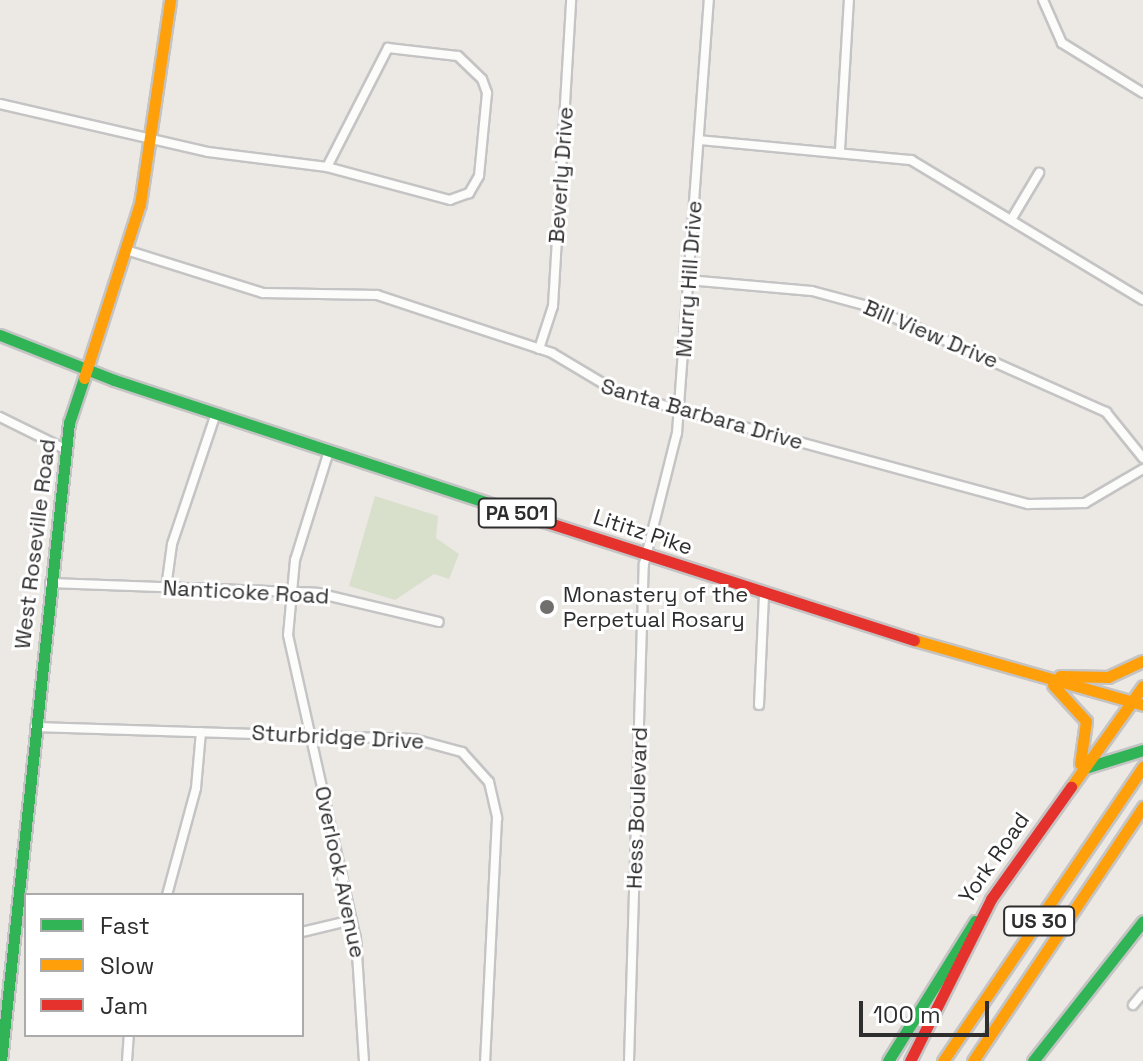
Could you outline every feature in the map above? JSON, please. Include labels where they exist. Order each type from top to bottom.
[{"type":"main road","name":"West Roseville Road","points":[[1,1061],[65,449],[86,369],[126,250],[152,140],[170,0]]},
{"type":"main road","name":"Lititz Pike","points":[[0,335],[86,369],[216,413],[764,593],[1138,703]]},
{"type":"main road","points":[[1039,676],[1108,677],[1143,661]]},
{"type":"main road","points":[[1039,676],[1069,695],[1086,721],[1084,755],[1071,783]]},
{"type":"main road","name":"York Road","points":[[888,1061],[991,899],[1071,783],[1138,703],[1143,686]]},
{"type":"main road","points":[[1071,783],[1099,760],[1143,750]]},
{"type":"main road","name":"US 30","points":[[943,1061],[1143,767]]},
{"type":"main road","name":"US 30","points":[[973,1061],[1143,807]]},
{"type":"main road","points":[[910,1061],[991,899]]},
{"type":"main road","points":[[1033,1061],[1143,921]]},
{"type":"street","name":"Beverly Drive","points":[[539,349],[553,306],[571,0]]},
{"type":"street","name":"Murry Hill Drive","points":[[647,555],[680,410],[709,0]]},
{"type":"street","points":[[840,150],[849,0]]},
{"type":"street","points":[[1043,0],[1062,43],[1143,93]]},
{"type":"street","points":[[0,104],[152,140],[327,167],[450,200],[469,193],[479,176],[487,93],[482,79],[458,56],[388,48],[327,167]]},
{"type":"street","points":[[699,140],[840,150],[911,160],[1143,300]]},
{"type":"street","points":[[1011,220],[1039,173]]},
{"type":"street","name":"Santa Barbara Drive","points":[[126,250],[263,293],[377,295],[539,349],[599,387],[1037,505],[1085,503],[1143,469]]},
{"type":"street","name":"Bill View Drive","points":[[688,280],[812,291],[868,306],[1106,412],[1143,458]]},
{"type":"street","points":[[166,588],[172,544],[216,413]]},
{"type":"street","points":[[0,417],[65,449]]},
{"type":"street","name":"Overlook Avenue","points":[[329,451],[290,591],[288,635],[352,920],[366,1010],[364,1061]]},
{"type":"street","name":"Hess Boulevard","points":[[629,1061],[647,555]]},
{"type":"street","name":"Nanticoke Road","points":[[50,583],[290,591],[439,622]]},
{"type":"street","points":[[759,705],[764,593]]},
{"type":"street","name":"Sturbridge Drive","points":[[35,727],[310,735],[446,745],[489,782],[497,858],[485,1061]]},
{"type":"street","points":[[168,893],[196,788],[201,732]]},
{"type":"street","points":[[304,932],[352,920]]},
{"type":"street","points":[[1133,1005],[1143,993]]},
{"type":"street","points":[[127,1061],[129,1037]]},
{"type":"green space","points":[[375,496],[438,516],[436,538],[459,554],[449,579],[434,574],[395,600],[349,586]]},
{"type":"traffic: fast","points":[[0,335],[114,380],[515,512]]},
{"type":"traffic: fast","points":[[1,1061],[69,423],[84,378]]},
{"type":"traffic: fast","points":[[1088,767],[1143,750]]},
{"type":"traffic: fast","points":[[888,1061],[975,921]]},
{"type":"traffic: fast","points":[[1033,1061],[1143,921]]},
{"type":"traffic: slow","points":[[84,378],[140,204],[170,0]]},
{"type":"traffic: slow","points":[[914,640],[1143,705]]},
{"type":"traffic: slow","points":[[1060,676],[1108,677],[1143,661]]},
{"type":"traffic: slow","points":[[1053,685],[1086,721],[1080,764]]},
{"type":"traffic: slow","points":[[1071,787],[1143,686]]},
{"type":"traffic: slow","points":[[943,1061],[1143,767]]},
{"type":"traffic: slow","points":[[973,1061],[1143,807]]},
{"type":"traffic: jam","points":[[515,512],[914,640]]},
{"type":"traffic: jam","points":[[910,1061],[991,899],[1071,787]]},
{"type":"place","name":"Monastery of the Perpetual Rosary","points":[[547,607]]}]
